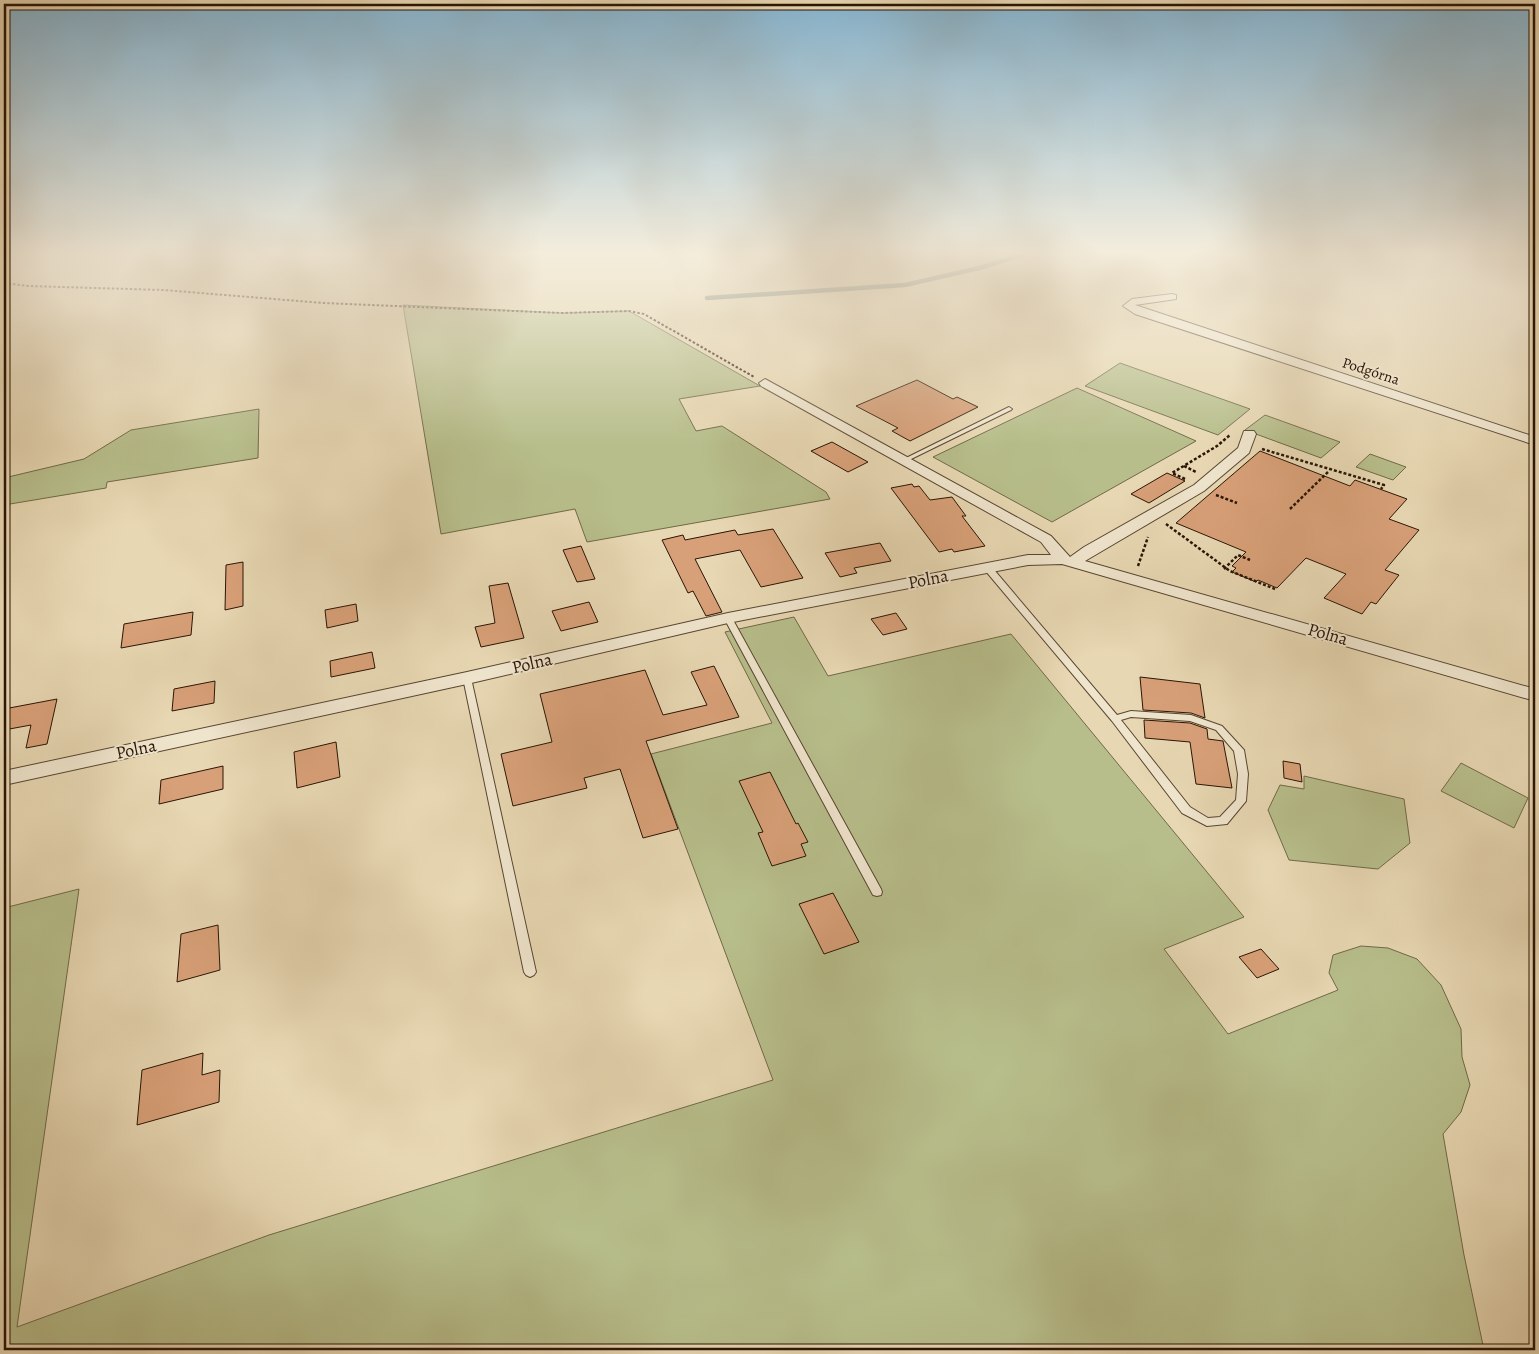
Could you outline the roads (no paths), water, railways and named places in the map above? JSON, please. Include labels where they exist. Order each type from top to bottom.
[{"type":"street","name":"Podgórna","points":[[1158,318],[1535,441]]},
{"type":"street","points":[[765,383],[1046,539],[1067,560],[1153,515],[1202,486],[1244,450],[1248,439]]},
{"type":"street","name":"Polna","points":[[4,778],[466,678],[728,618],[1028,560],[1067,560],[1535,695]]},
{"type":"lane","points":[[903,461],[1009,409]]},
{"type":"lane","points":[[988,567],[1115,719],[1186,810],[1207,822],[1223,821],[1241,801],[1243,774],[1239,750],[1219,728],[1191,718],[1131,714],[1115,719]]},
{"type":"lane","points":[[728,618],[877,892]]},
{"type":"lane","points":[[466,678],[530,972]]}]
